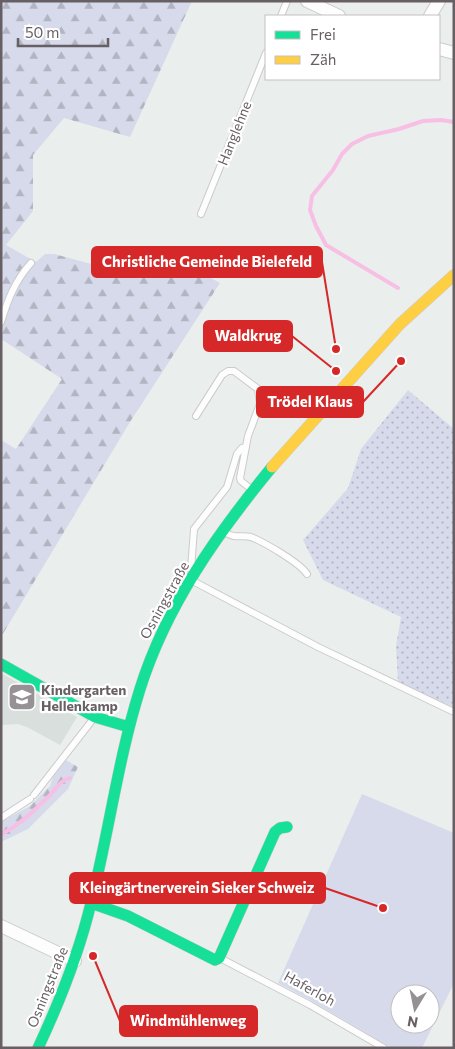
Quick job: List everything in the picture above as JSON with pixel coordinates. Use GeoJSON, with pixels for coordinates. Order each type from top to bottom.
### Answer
{"type":"FeatureCollection","features":[{"type":"Feature","properties":{"kind":"main road","name":"Osningstraße"},"geometry":{"type":"LineString","coordinates":[[38,1048],[75,962],[91,903],[129,726],[151,654],[163,626],[190,580],[223,531],[252,490],[281,455],[410,314],[454,275]]}},
{"type":"Feature","properties":{"kind":"main road"},"geometry":{"type":"LineString","coordinates":[[1,664],[95,717],[129,726]]}},
{"type":"Feature","properties":{"kind":"main road"},"geometry":{"type":"LineString","coordinates":[[219,958],[275,832],[280,828],[287,827]]}},
{"type":"Feature","properties":{"kind":"main road","name":"Haferloh"},"geometry":{"type":"LineString","coordinates":[[91,903],[128,916],[210,958],[215,960],[219,958]]}},
{"type":"Feature","properties":{"kind":"street"},"geometry":{"type":"LineString","coordinates":[[307,1],[337,15]]}},
{"type":"Feature","properties":{"kind":"street"},"geometry":{"type":"LineString","coordinates":[[431,15],[439,1]]}},
{"type":"Feature","properties":{"kind":"street"},"geometry":{"type":"LineString","coordinates":[[440,49],[454,53]]}},
{"type":"Feature","properties":{"kind":"street"},"geometry":{"type":"LineString","coordinates":[[1,926],[75,962]]}},
{"type":"Feature","properties":{"kind":"lane"},"geometry":{"type":"LineString","coordinates":[[281,15],[287,1]]}},
{"type":"Feature","properties":{"kind":"lane","name":"Hanglehne"},"geometry":{"type":"LineString","coordinates":[[201,214],[265,55]]}},
{"type":"Feature","properties":{"kind":"lane"},"geometry":{"type":"LineString","coordinates":[[1,322],[12,289],[20,275],[31,262]]}},
{"type":"Feature","properties":{"kind":"lane"},"geometry":{"type":"LineString","coordinates":[[196,416],[222,375],[228,371],[234,371],[258,389],[260,404],[246,446],[240,478],[241,482],[252,490]]}},
{"type":"Feature","properties":{"kind":"lane"},"geometry":{"type":"LineString","coordinates":[[246,446],[237,454],[227,487],[192,533],[190,580],[327,651],[454,712]]}},
{"type":"Feature","properties":{"kind":"lane"},"geometry":{"type":"LineString","coordinates":[[223,531],[234,537],[246,536],[256,540],[301,566],[307,574]]}},
{"type":"Feature","properties":{"kind":"lane"},"geometry":{"type":"LineString","coordinates":[[1,818],[32,797],[95,717]]}},
{"type":"Feature","properties":{"kind":"lane","name":"Haferloh"},"geometry":{"type":"LineString","coordinates":[[219,958],[302,1001],[384,1048]]}},
{"type":"Feature","properties":{"kind":"shaded area","name":"Kindergarten Hellenkamp"},"geometry":{"type":"Polygon","coordinates":[[[1,673],[77,717],[60,745],[18,724],[1,725],[1,673]]]}},
{"type":"Feature","properties":{"kind":"green space"},"geometry":{"type":"Polygon","coordinates":[[[1,1],[192,1],[130,137],[64,118],[33,155],[33,211],[6,245],[36,262],[45,254],[54,254],[129,274],[134,264],[163,274],[183,272],[209,277],[220,283],[130,422],[1,637],[1,440],[16,449],[62,379],[1,339],[1,1]]]}},
{"type":"Feature","properties":{"kind":"green space"},"geometry":{"type":"Polygon","coordinates":[[[408,390],[454,429],[454,707],[398,682],[396,646],[401,617],[323,580],[303,540],[348,488],[361,449],[408,390]]]}},
{"type":"Feature","properties":{"kind":"green space"},"geometry":{"type":"Polygon","coordinates":[[[66,760],[78,767],[68,789],[28,829],[1,842],[1,822],[30,806],[50,786],[53,777],[66,760]]]}},
{"type":"Feature","properties":{"kind":"green space"},"geometry":{"type":"Polygon","coordinates":[[[362,794],[454,833],[454,983],[440,1011],[440,984],[390,984],[390,1034],[429,1034],[422,1048],[392,1048],[278,983],[362,794]]]}},
{"type":"Feature","properties":{"kind":"waterway"},"geometry":{"type":"LineString","coordinates":[[398,288],[326,245],[310,210],[312,196],[333,170],[342,154],[352,144],[368,136],[423,121],[441,120],[454,122]]}},
{"type":"Feature","properties":{"kind":"waterway"},"geometry":{"type":"LineString","coordinates":[[1,834],[15,826],[61,783],[70,778]]}},
{"type":"Feature","properties":{"kind":"traffic: fast"},"geometry":{"type":"LineString","coordinates":[[38,1048],[54,1013],[81,940],[132,715],[151,658],[164,629],[195,572],[232,518],[272,467]]}},
{"type":"Feature","properties":{"kind":"traffic: fast"},"geometry":{"type":"LineString","coordinates":[[1,664],[95,717],[129,727]]}},
{"type":"Feature","properties":{"kind":"traffic: fast"},"geometry":{"type":"LineString","coordinates":[[91,903],[128,916],[215,960],[219,958],[275,832],[280,828],[287,827]]}},
{"type":"Feature","properties":{"kind":"traffic: slow"},"geometry":{"type":"LineString","coordinates":[[272,467],[400,324],[454,275]]}},
{"type":"Feature","properties":{"kind":"place","name":"Christliche Gemeinde Bielefeld"},"geometry":{"type":"Point","coordinates":[336,349]}},
{"type":"Feature","properties":{"kind":"place","name":"Trödel Klaus"},"geometry":{"type":"Point","coordinates":[401,361]}},
{"type":"Feature","properties":{"kind":"place","name":"Waldkrug"},"geometry":{"type":"Point","coordinates":[336,371]}},
{"type":"Feature","properties":{"kind":"place","name":"Kindergarten Hellenkamp"},"geometry":{"type":"Point","coordinates":[22,697]}},
{"type":"Feature","properties":{"kind":"place","name":"Kleingärtnerverein Sieker Schweiz"},"geometry":{"type":"Point","coordinates":[383,908]}},
{"type":"Feature","properties":{"kind":"place","name":"Windmühlenweg"},"geometry":{"type":"Point","coordinates":[93,956]}}]}
